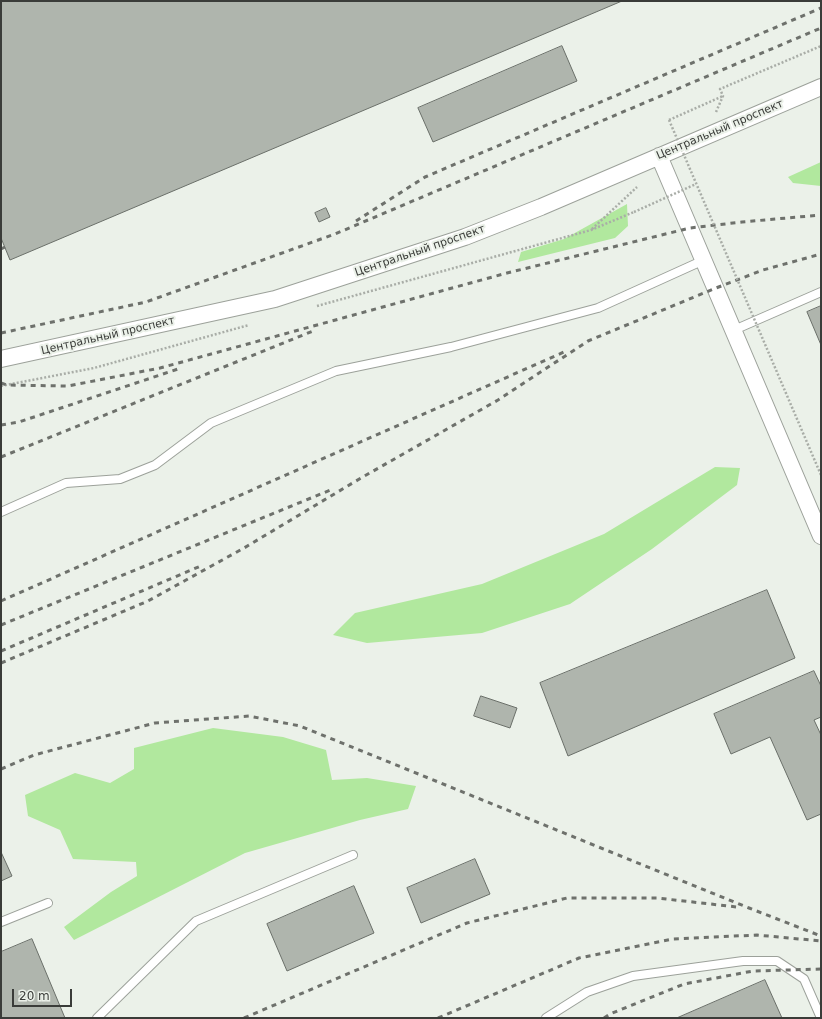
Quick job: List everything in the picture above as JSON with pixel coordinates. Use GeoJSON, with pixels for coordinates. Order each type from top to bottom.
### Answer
{"type":"FeatureCollection","features":[{"type":"Feature","properties":{"kind":"street","name":"Центральный проспект"},"geometry":{"type":"LineString","coordinates":[[1,359],[275,299],[465,237],[541,207],[662,163],[821,87]]}},
{"type":"Feature","properties":{"kind":"street"},"geometry":{"type":"LineString","coordinates":[[662,163],[821,536]]}},
{"type":"Feature","properties":{"kind":"lane"},"geometry":{"type":"LineString","coordinates":[[1,512],[66,483],[120,479],[155,465],[211,423],[336,371],[451,347],[598,308],[704,260]]}},
{"type":"Feature","properties":{"kind":"lane"},"geometry":{"type":"LineString","coordinates":[[734,330],[821,292]]}},
{"type":"Feature","properties":{"kind":"lane"},"geometry":{"type":"LineString","coordinates":[[97,1018],[196,921],[352,855]]}},
{"type":"Feature","properties":{"kind":"lane"},"geometry":{"type":"LineString","coordinates":[[1,922],[48,903]]}},
{"type":"Feature","properties":{"kind":"lane"},"geometry":{"type":"LineString","coordinates":[[546,1018],[587,992],[633,976],[743,961],[777,961],[804,979],[821,1018]]}},
{"type":"Feature","properties":{"kind":"path"},"geometry":{"type":"LineString","coordinates":[[821,46],[720,89],[723,96],[669,120],[821,475]]}},
{"type":"Feature","properties":{"kind":"path"},"geometry":{"type":"LineString","coordinates":[[662,163],[692,158]]}},
{"type":"Feature","properties":{"kind":"path"},"geometry":{"type":"LineString","coordinates":[[640,184],[591,230],[696,184]]}},
{"type":"Feature","properties":{"kind":"green space"},"geometry":{"type":"Polygon","coordinates":[[[821,162],[821,186],[793,183],[788,177],[821,162]]]}},
{"type":"Feature","properties":{"kind":"green space"},"geometry":{"type":"Polygon","coordinates":[[[627,204],[628,226],[615,238],[518,262],[521,252],[564,239],[627,204]]]}},
{"type":"Feature","properties":{"kind":"green space"},"geometry":{"type":"Polygon","coordinates":[[[715,467],[740,468],[737,485],[652,549],[570,604],[482,633],[367,643],[333,635],[355,613],[482,584],[604,534],[715,467]]]}},
{"type":"Feature","properties":{"kind":"green space"},"geometry":{"type":"Polygon","coordinates":[[[213,728],[283,737],[326,750],[332,780],[367,778],[416,786],[408,809],[360,820],[245,853],[74,940],[64,927],[111,892],[137,876],[136,862],[73,859],[60,830],[28,816],[25,795],[75,773],[110,783],[134,769],[134,748],[213,728]]]}},
{"type":"Feature","properties":{"kind":"building"},"geometry":{"type":"Polygon","coordinates":[[[1,1],[622,1],[10,260],[1,238],[1,1]]]}},
{"type":"Feature","properties":{"kind":"building"},"geometry":{"type":"Polygon","coordinates":[[[562,46],[577,81],[433,142],[418,108],[562,46]]]}},
{"type":"Feature","properties":{"kind":"building"},"geometry":{"type":"Polygon","coordinates":[[[326,208],[330,217],[319,222],[315,213],[326,208]]]}},
{"type":"Feature","properties":{"kind":"building"},"geometry":{"type":"Polygon","coordinates":[[[821,306],[821,345],[807,312],[821,306]]]}},
{"type":"Feature","properties":{"kind":"building"},"geometry":{"type":"Polygon","coordinates":[[[767,590],[795,658],[568,756],[540,683],[767,590]]]}},
{"type":"Feature","properties":{"kind":"building"},"geometry":{"type":"Polygon","coordinates":[[[814,671],[821,686],[821,717],[814,720],[821,735],[821,814],[807,820],[770,737],[731,754],[714,714],[814,671]]]}},
{"type":"Feature","properties":{"kind":"building"},"geometry":{"type":"Polygon","coordinates":[[[481,696],[517,708],[510,728],[474,716],[481,696]]]}},
{"type":"Feature","properties":{"kind":"building"},"geometry":{"type":"Polygon","coordinates":[[[1,852],[12,876],[1,881],[1,852]]]}},
{"type":"Feature","properties":{"kind":"building"},"geometry":{"type":"Polygon","coordinates":[[[475,859],[490,894],[421,923],[407,888],[475,859]]]}},
{"type":"Feature","properties":{"kind":"building"},"geometry":{"type":"Polygon","coordinates":[[[354,886],[374,933],[287,971],[267,924],[354,886]]]}},
{"type":"Feature","properties":{"kind":"building"},"geometry":{"type":"Polygon","coordinates":[[[32,939],[65,1018],[1,1018],[1,952],[32,939]]]}},
{"type":"Feature","properties":{"kind":"building"},"geometry":{"type":"Polygon","coordinates":[[[765,980],[782,1018],[677,1018],[765,980]]]}},
{"type":"Feature","properties":{"kind":"railway"},"geometry":{"type":"LineString","coordinates":[[356,221],[425,177],[821,8]]}},
{"type":"Feature","properties":{"kind":"railway"},"geometry":{"type":"LineString","coordinates":[[1,333],[146,302],[335,234],[821,28]]}},
{"type":"Feature","properties":{"kind":"railway"},"geometry":{"type":"LineString","coordinates":[[1,383],[7,385],[68,386],[160,368],[507,273],[690,228],[821,215]]}},
{"type":"Feature","properties":{"kind":"railway"},"geometry":{"type":"LineString","coordinates":[[1,249],[5,247]]}},
{"type":"Feature","properties":{"kind":"railway"},"geometry":{"type":"LineString","coordinates":[[1,663],[148,601],[244,548],[361,478],[498,400],[588,341],[763,270],[821,254]]}},
{"type":"Feature","properties":{"kind":"railway"},"geometry":{"type":"LineString","coordinates":[[1,457],[313,331]]}},
{"type":"Feature","properties":{"kind":"railway"},"geometry":{"type":"LineString","coordinates":[[1,601],[564,352]]}},
{"type":"Feature","properties":{"kind":"railway"},"geometry":{"type":"LineString","coordinates":[[1,425],[19,422],[178,369]]}},
{"type":"Feature","properties":{"kind":"railway"},"geometry":{"type":"LineString","coordinates":[[1,625],[333,489]]}},
{"type":"Feature","properties":{"kind":"railway"},"geometry":{"type":"LineString","coordinates":[[1,651],[203,565]]}},
{"type":"Feature","properties":{"kind":"railway"},"geometry":{"type":"LineString","coordinates":[[1,769],[34,755],[155,723],[249,716],[300,726],[821,936]]}},
{"type":"Feature","properties":{"kind":"railway"},"geometry":{"type":"LineString","coordinates":[[244,1018],[467,923],[567,898],[657,898],[737,907]]}},
{"type":"Feature","properties":{"kind":"railway"},"geometry":{"type":"LineString","coordinates":[[438,1018],[579,958],[673,939],[757,935],[821,941]]}},
{"type":"Feature","properties":{"kind":"railway"},"geometry":{"type":"LineString","coordinates":[[604,1018],[610,1014],[684,984],[753,971],[821,969]]}}]}
